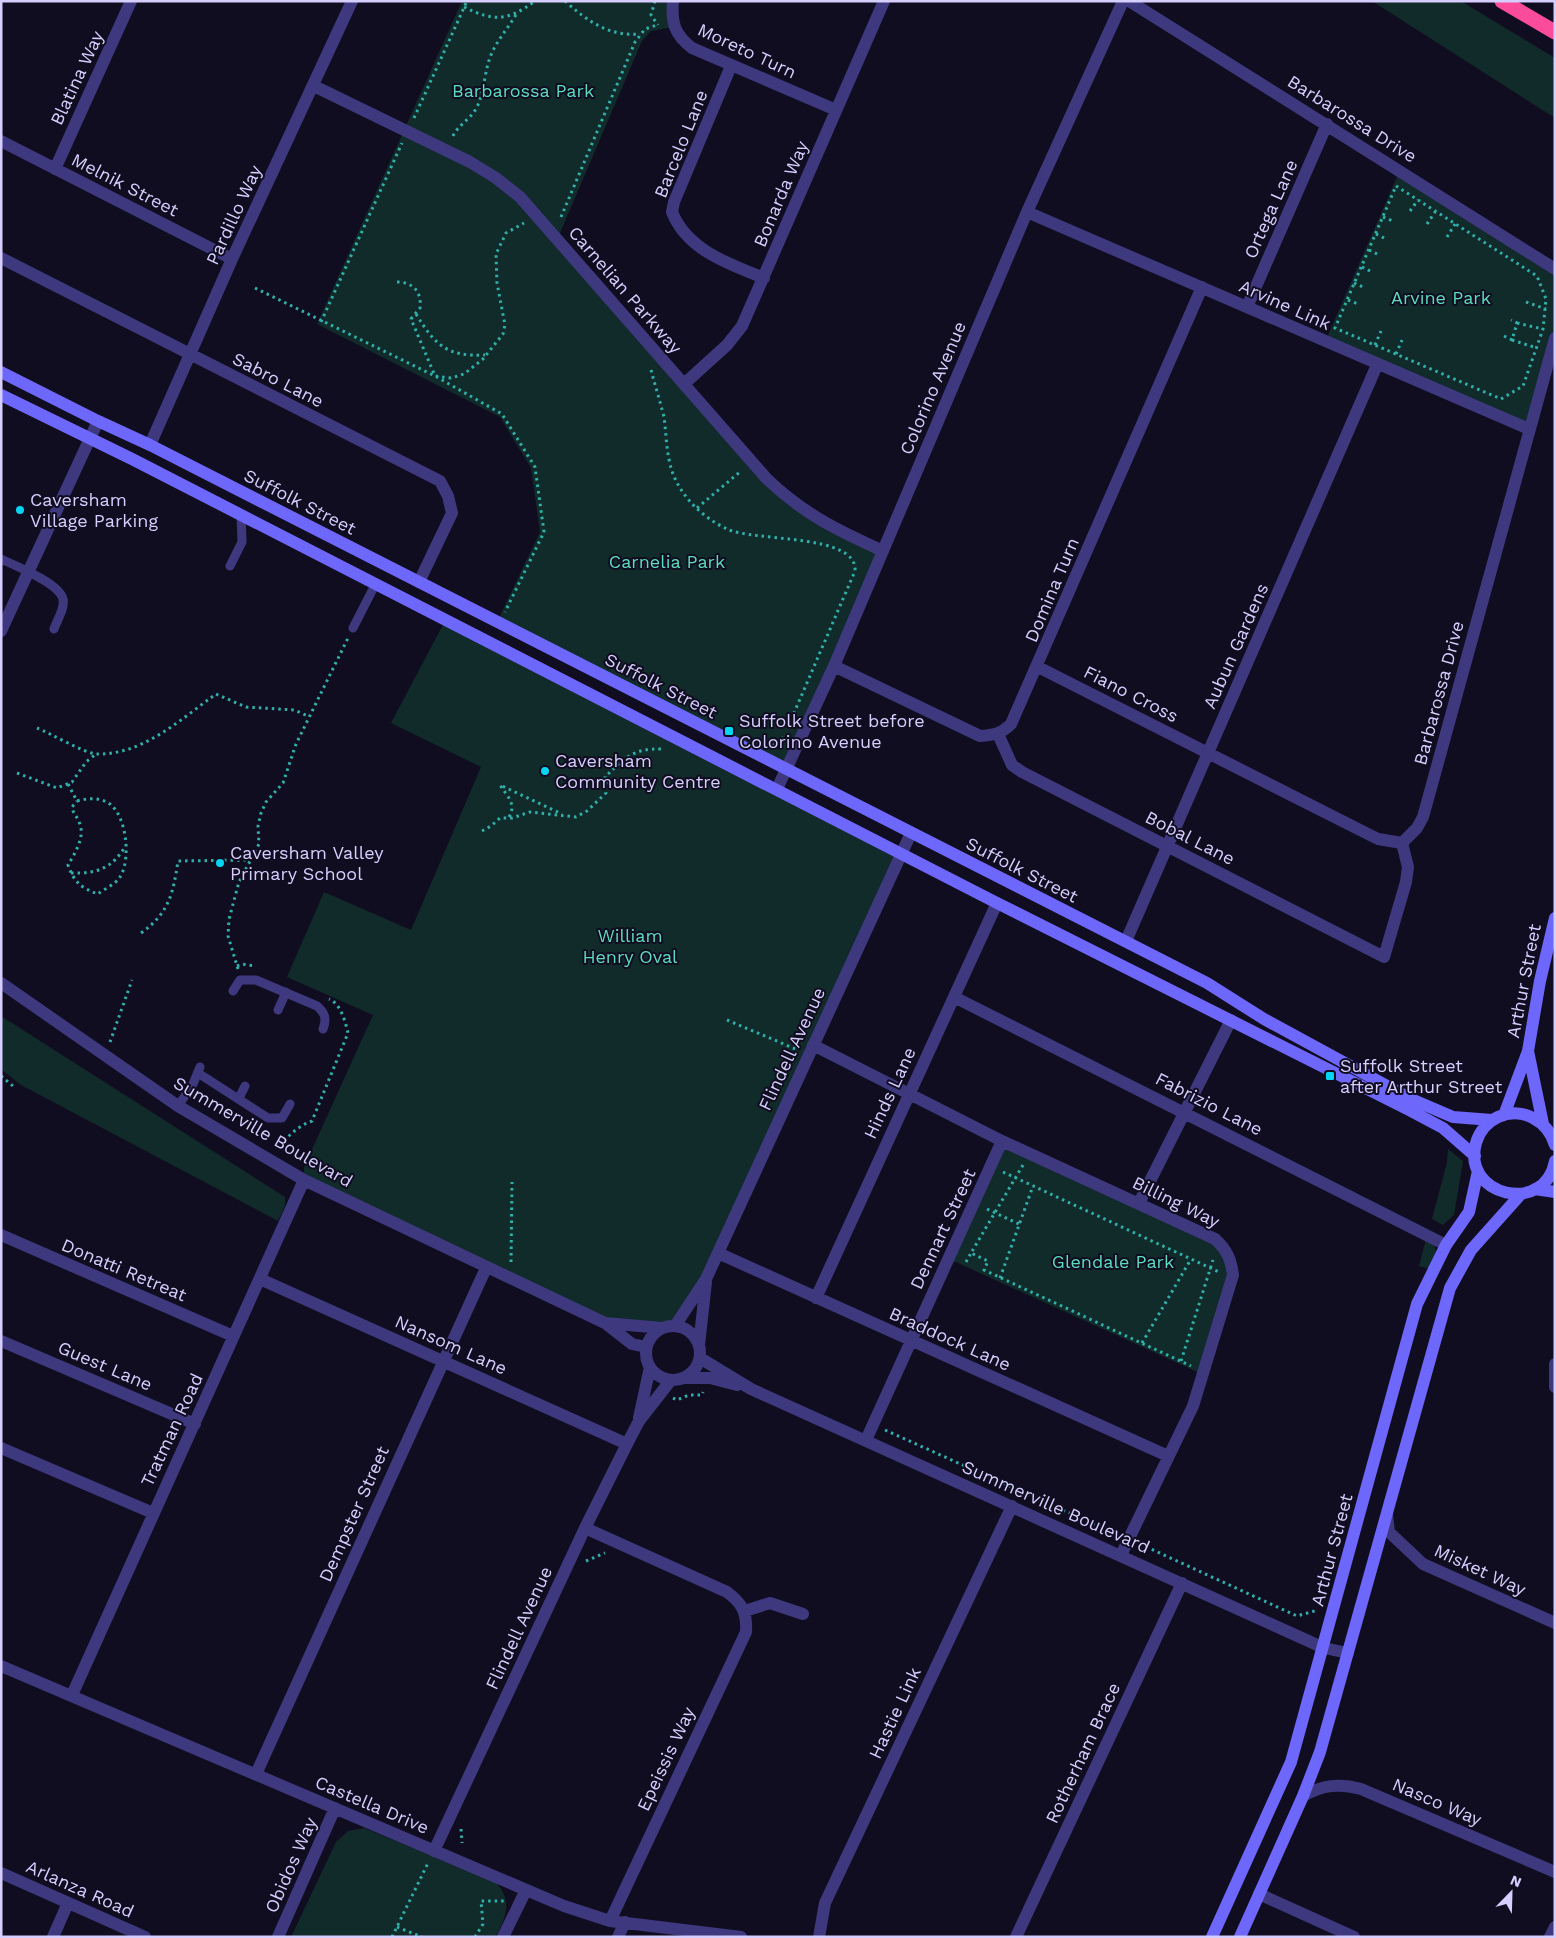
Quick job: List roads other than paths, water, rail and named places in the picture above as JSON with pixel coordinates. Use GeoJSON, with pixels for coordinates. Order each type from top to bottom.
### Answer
{"type":"FeatureCollection","features":[{"type":"Feature","properties":{"kind":"highway"},"geometry":{"type":"LineString","coordinates":[[1502,1],[1555,32]]}},
{"type":"Feature","properties":{"kind":"street","name":"Blatina Way"},"geometry":{"type":"LineString","coordinates":[[55,168],[132,1]]}},
{"type":"Feature","properties":{"kind":"street","name":"Pardillo Way"},"geometry":{"type":"LineString","coordinates":[[150,445],[191,356],[232,259],[352,1]]}},
{"type":"Feature","properties":{"kind":"street","name":"Moreto Turn"},"geometry":{"type":"LineString","coordinates":[[673,1],[673,27],[680,39],[692,48],[836,110]]}},
{"type":"Feature","properties":{"kind":"street","name":"Bonarda Way"},"geometry":{"type":"LineString","coordinates":[[684,384],[726,345],[742,326],[884,1]]}},
{"type":"Feature","properties":{"kind":"street","name":"Colorino Avenue"},"geometry":{"type":"LineString","coordinates":[[777,789],[834,666],[1027,212],[1123,1]]}},
{"type":"Feature","properties":{"kind":"street","name":"Barbarossa Drive"},"geometry":{"type":"LineString","coordinates":[[1129,1],[1555,269]]}},
{"type":"Feature","properties":{"kind":"street","name":"Barcelo Lane"},"geometry":{"type":"LineString","coordinates":[[731,66],[674,202],[672,212],[686,233],[712,256],[764,278]]}},
{"type":"Feature","properties":{"kind":"street","name":"Carnelian Parkway"},"geometry":{"type":"LineString","coordinates":[[314,86],[470,162],[496,178],[520,197],[767,479],[786,497],[826,525],[883,551]]}},
{"type":"Feature","properties":{"kind":"street","name":"Ortega Lane"},"geometry":{"type":"LineString","coordinates":[[1247,307],[1327,124]]}},
{"type":"Feature","properties":{"kind":"street","name":"Melnik Street"},"geometry":{"type":"LineString","coordinates":[[1,141],[232,259]]}},
{"type":"Feature","properties":{"kind":"street","name":"Arvine Link"},"geometry":{"type":"LineString","coordinates":[[1027,212],[1377,365],[1529,429]]}},
{"type":"Feature","properties":{"kind":"street","name":"Sabro Lane"},"geometry":{"type":"LineString","coordinates":[[1,258],[440,481],[448,496],[452,513],[419,582]]}},
{"type":"Feature","properties":{"kind":"street","name":"Domina Turn"},"geometry":{"type":"LineString","coordinates":[[998,734],[1011,724],[1038,666],[1202,287]]}},
{"type":"Feature","properties":{"kind":"street","name":"Barbarossa Drive"},"geometry":{"type":"LineString","coordinates":[[1402,843],[1417,828],[1424,817],[1555,338]]}},
{"type":"Feature","properties":{"kind":"street","name":"Aubun Gardens"},"geometry":{"type":"LineString","coordinates":[[1126,941],[1377,365]]}},
{"type":"Feature","properties":{"kind":"street","name":"Suffolk Street"},"geometry":{"type":"LineString","coordinates":[[1,372],[98,422],[150,445],[786,770],[1126,941],[1207,983],[1272,1024],[1411,1099],[1453,1117],[1492,1120]]}},
{"type":"Feature","properties":{"kind":"street"},"geometry":{"type":"LineString","coordinates":[[1,395],[376,583],[902,852],[997,903],[1443,1128],[1475,1156]]}},
{"type":"Feature","properties":{"kind":"street"},"geometry":{"type":"LineString","coordinates":[[1,631],[98,422]]}},
{"type":"Feature","properties":{"kind":"street"},"geometry":{"type":"LineString","coordinates":[[834,666],[959,728],[980,736],[998,734]]}},
{"type":"Feature","properties":{"kind":"street","name":"Fiano Cross"},"geometry":{"type":"LineString","coordinates":[[1038,666],[1208,753]]}},
{"type":"Feature","properties":{"kind":"street","name":"Bobal Lane"},"geometry":{"type":"LineString","coordinates":[[998,734],[1012,765],[1022,772],[1384,957],[1406,882],[1408,867],[1402,843]]}},
{"type":"Feature","properties":{"kind":"street"},"geometry":{"type":"LineString","coordinates":[[1208,753],[1372,836],[1393,843],[1402,843]]}},
{"type":"Feature","properties":{"kind":"street","name":"Flindell Avenue"},"geometry":{"type":"LineString","coordinates":[[669,1327],[706,1279],[911,833]]}},
{"type":"Feature","properties":{"kind":"street","name":"Hinds Lane"},"geometry":{"type":"LineString","coordinates":[[816,1298],[997,903]]}},
{"type":"Feature","properties":{"kind":"street","name":"Arthur Street"},"geometry":{"type":"LineString","coordinates":[[1504,1114],[1528,1051],[1540,981],[1555,918]]}},
{"type":"Feature","properties":{"kind":"street","name":"Summerville Boulevard"},"geometry":{"type":"LineString","coordinates":[[1,983],[178,1106],[304,1180],[605,1323],[632,1344],[646,1347]]}},
{"type":"Feature","properties":{"kind":"street","name":"Fabrizio Lane"},"geometry":{"type":"LineString","coordinates":[[954,997],[1184,1111],[1446,1245]]}},
{"type":"Feature","properties":{"kind":"street"},"geometry":{"type":"LineString","coordinates":[[1139,1203],[1231,1020]]}},
{"type":"Feature","properties":{"kind":"street","name":"Billing Way"},"geometry":{"type":"LineString","coordinates":[[813,1046],[1002,1141],[1139,1203],[1215,1240],[1225,1249],[1232,1261],[1233,1276],[1205,1372],[1193,1406],[1121,1555]]}},
{"type":"Feature","properties":{"kind":"street","name":"Arthur Street"},"geometry":{"type":"LineString","coordinates":[[1528,1051],[1543,1124],[1555,1145]]}},
{"type":"Feature","properties":{"kind":"street"},"geometry":{"type":"LineString","coordinates":[[1543,1124],[1525,1114],[1504,1114],[1492,1120],[1480,1132],[1475,1156],[1478,1171],[1496,1189],[1504,1193],[1521,1194],[1535,1189],[1550,1176],[1555,1161]]}},
{"type":"Feature","properties":{"kind":"street","name":"Dennart Street"},"geometry":{"type":"LineString","coordinates":[[866,1440],[1002,1141]]}},
{"type":"Feature","properties":{"kind":"street","name":"Arthur Street"},"geometry":{"type":"LineString","coordinates":[[1212,1937],[1291,1762],[1324,1648],[1417,1304],[1446,1245],[1469,1212],[1478,1171]]}},
{"type":"Feature","properties":{"kind":"street","name":"Tratman Road"},"geometry":{"type":"LineString","coordinates":[[72,1695],[304,1180]]}},
{"type":"Feature","properties":{"kind":"street"},"geometry":{"type":"LineString","coordinates":[[1535,1189],[1555,1192]]}},
{"type":"Feature","properties":{"kind":"street"},"geometry":{"type":"LineString","coordinates":[[1240,1937],[1303,1796],[1320,1752],[1450,1288],[1471,1250],[1521,1194]]}},
{"type":"Feature","properties":{"kind":"street","name":"Donatti Retreat"},"geometry":{"type":"LineString","coordinates":[[1,1235],[233,1336]]}},
{"type":"Feature","properties":{"kind":"street","name":"Braddock Lane"},"geometry":{"type":"LineString","coordinates":[[718,1253],[1168,1456]]}},
{"type":"Feature","properties":{"kind":"street","name":"Dempster Street"},"geometry":{"type":"LineString","coordinates":[[256,1774],[486,1268]]}},
{"type":"Feature","properties":{"kind":"street","name":"Nansom Lane"},"geometry":{"type":"LineString","coordinates":[[260,1279],[627,1444]]}},
{"type":"Feature","properties":{"kind":"street","name":"Flindell Avenue"},"geometry":{"type":"LineString","coordinates":[[699,1345],[706,1279]]}},
{"type":"Feature","properties":{"kind":"street","name":"Summerville Boulevard"},"geometry":{"type":"LineString","coordinates":[[605,1323],[669,1327]]}},
{"type":"Feature","properties":{"kind":"street"},"geometry":{"type":"LineString","coordinates":[[669,1327],[687,1330],[699,1345],[700,1358],[694,1370],[684,1378],[671,1380],[659,1376],[650,1366],[646,1347],[652,1336],[669,1327]]}},
{"type":"Feature","properties":{"kind":"street","name":"Guest Lane"},"geometry":{"type":"LineString","coordinates":[[1,1340],[195,1424]]}},
{"type":"Feature","properties":{"kind":"street","name":"Summerville Boulevard"},"geometry":{"type":"LineString","coordinates":[[700,1358],[752,1389],[1324,1648],[1348,1653]]}},
{"type":"Feature","properties":{"kind":"street"},"geometry":{"type":"LineString","coordinates":[[1555,1364],[1555,1387]]}},
{"type":"Feature","properties":{"kind":"street","name":"Flindell Avenue"},"geometry":{"type":"LineString","coordinates":[[639,1421],[650,1366]]}},
{"type":"Feature","properties":{"kind":"street","name":"Summerville Boulevard"},"geometry":{"type":"LineString","coordinates":[[684,1378],[710,1378],[752,1389]]}},
{"type":"Feature","properties":{"kind":"street","name":"Flindell Avenue"},"geometry":{"type":"LineString","coordinates":[[434,1851],[585,1528],[627,1444],[639,1421],[671,1380]]}},
{"type":"Feature","properties":{"kind":"street"},"geometry":{"type":"LineString","coordinates":[[1,1448],[153,1513]]}},
{"type":"Feature","properties":{"kind":"street","name":"Hastie Link"},"geometry":{"type":"LineString","coordinates":[[819,1937],[825,1903],[1012,1506]]}},
{"type":"Feature","properties":{"kind":"street","name":"Misket Way"},"geometry":{"type":"LineString","coordinates":[[1387,1512],[1386,1524],[1389,1532],[1423,1564],[1555,1623]]}},
{"type":"Feature","properties":{"kind":"street"},"geometry":{"type":"LineString","coordinates":[[585,1528],[726,1592],[738,1600],[745,1611],[770,1603],[803,1614]]}},
{"type":"Feature","properties":{"kind":"street","name":"Rotherham Brace"},"geometry":{"type":"LineString","coordinates":[[1016,1937],[1182,1583]]}},
{"type":"Feature","properties":{"kind":"street","name":"Epeissis Way"},"geometry":{"type":"LineString","coordinates":[[610,1921],[746,1632],[745,1611]]}},
{"type":"Feature","properties":{"kind":"street","name":"Castella Drive"},"geometry":{"type":"LineString","coordinates":[[1,1666],[564,1906],[610,1921],[741,1937]]}},
{"type":"Feature","properties":{"kind":"street","name":"Nasco Way"},"geometry":{"type":"LineString","coordinates":[[1303,1796],[1322,1786],[1334,1784],[1361,1789],[1555,1872]]}},
{"type":"Feature","properties":{"kind":"street","name":"Obidos Way"},"geometry":{"type":"LineString","coordinates":[[278,1937],[335,1808]]}},
{"type":"Feature","properties":{"kind":"street","name":"Arlanza Road"},"geometry":{"type":"LineString","coordinates":[[1,1873],[145,1937]]}},
{"type":"Feature","properties":{"kind":"street"},"geometry":{"type":"LineString","coordinates":[[503,1937],[526,1890]]}},
{"type":"Feature","properties":{"kind":"street"},"geometry":{"type":"LineString","coordinates":[[1260,1894],[1354,1937]]}},
{"type":"Feature","properties":{"kind":"street"},"geometry":{"type":"LineString","coordinates":[[53,1937],[68,1903]]}},
{"type":"Feature","properties":{"kind":"street"},"geometry":{"type":"LineString","coordinates":[[618,1937],[625,1922]]}},
{"type":"Feature","properties":{"kind":"street"},"geometry":{"type":"LineString","coordinates":[[1550,1937],[1555,1927]]}},
{"type":"Feature","properties":{"kind":"lane"},"geometry":{"type":"LineString","coordinates":[[230,566],[242,542],[241,515]]}},
{"type":"Feature","properties":{"kind":"lane"},"geometry":{"type":"LineString","coordinates":[[1,559],[53,586],[63,600],[54,629]]}},
{"type":"Feature","properties":{"kind":"lane"},"geometry":{"type":"LineString","coordinates":[[353,628],[376,583]]}},
{"type":"Feature","properties":{"kind":"lane"},"geometry":{"type":"LineString","coordinates":[[233,991],[240,980],[256,980],[286,992],[323,1011],[326,1017],[323,1029]]}},
{"type":"Feature","properties":{"kind":"lane"},"geometry":{"type":"LineString","coordinates":[[278,1010],[286,992]]}},
{"type":"Feature","properties":{"kind":"lane"},"geometry":{"type":"LineString","coordinates":[[178,1106],[199,1070],[268,1118],[276,1120],[282,1118],[290,1104]]}},
{"type":"Feature","properties":{"kind":"lane"},"geometry":{"type":"LineString","coordinates":[[239,1098],[245,1086]]}},
{"type":"Feature","properties":{"kind":"place","name":"Caversham Village Parking"},"geometry":{"type":"Point","coordinates":[20,510]}},
{"type":"Feature","properties":{"kind":"place","name":"Suffolk Street before Colorino Avenue"},"geometry":{"type":"Point","coordinates":[729,731]}},
{"type":"Feature","properties":{"kind":"place","name":"Caversham Community Centre"},"geometry":{"type":"Point","coordinates":[545,771]}},
{"type":"Feature","properties":{"kind":"place","name":"Caversham Valley Primary School"},"geometry":{"type":"Point","coordinates":[220,863]}},
{"type":"Feature","properties":{"kind":"place","name":"Suffolk Street after Arthur Street"},"geometry":{"type":"Point","coordinates":[1330,1076]}},
{"type":"Feature","properties":{"kind":"park label","name":"Barbarossa Park"},"geometry":{"type":"Point","coordinates":[523,91]}},
{"type":"Feature","properties":{"kind":"park label","name":"Arvine Park"},"geometry":{"type":"Point","coordinates":[1441,298]}},
{"type":"Feature","properties":{"kind":"park label","name":"Carnelia Park"},"geometry":{"type":"Point","coordinates":[667,562]}},
{"type":"Feature","properties":{"kind":"park label","name":"William Henry Oval"},"geometry":{"type":"Point","coordinates":[630,946]}},
{"type":"Feature","properties":{"kind":"park label","name":"Glendale Park"},"geometry":{"type":"Point","coordinates":[1113,1262]}}]}
